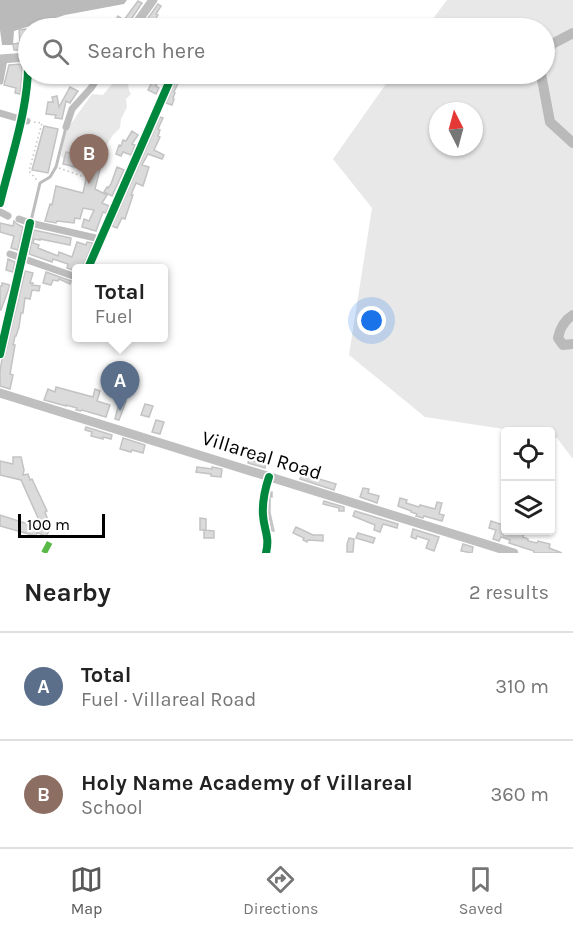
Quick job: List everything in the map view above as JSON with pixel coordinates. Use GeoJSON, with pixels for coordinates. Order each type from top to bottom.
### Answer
{"type":"FeatureCollection","features":[{"type":"Feature","properties":{"kind":"main road"},"geometry":{"type":"LineString","coordinates":[[140,18],[153,0]]}},
{"type":"Feature","properties":{"kind":"main road"},"geometry":{"type":"LineString","coordinates":[[2,59],[18,58]]}},
{"type":"Feature","properties":{"kind":"main road","name":"Villareal Road"},"geometry":{"type":"LineString","coordinates":[[0,393],[514,553]]}},
{"type":"Feature","properties":{"kind":"street"},"geometry":{"type":"LineString","coordinates":[[0,81],[2,59]]}},
{"type":"Feature","properties":{"kind":"street"},"geometry":{"type":"LineString","coordinates":[[0,203],[24,120],[27,84]]}},
{"type":"Feature","properties":{"kind":"street"},"geometry":{"type":"LineString","coordinates":[[66,127],[72,109],[94,84]]}},
{"type":"Feature","properties":{"kind":"street"},"geometry":{"type":"LineString","coordinates":[[90,264],[168,84]]}},
{"type":"Feature","properties":{"kind":"street"},"geometry":{"type":"LineString","coordinates":[[0,112],[24,120]]}},
{"type":"Feature","properties":{"kind":"street"},"geometry":{"type":"LineString","coordinates":[[0,212],[8,216]]}},
{"type":"Feature","properties":{"kind":"street"},"geometry":{"type":"LineString","coordinates":[[19,219],[100,240]]}},
{"type":"Feature","properties":{"kind":"street"},"geometry":{"type":"LineString","coordinates":[[0,354],[30,223]]}},
{"type":"Feature","properties":{"kind":"street"},"geometry":{"type":"LineString","coordinates":[[10,254],[72,276]]}},
{"type":"Feature","properties":{"kind":"street"},"geometry":{"type":"LineString","coordinates":[[0,312],[8,315]]}},
{"type":"Feature","properties":{"kind":"street"},"geometry":{"type":"LineString","coordinates":[[266,553],[268,541],[263,516],[263,497],[269,477]]}},
{"type":"Feature","properties":{"kind":"lane"},"geometry":{"type":"LineString","coordinates":[[30,223],[40,183],[50,177],[56,167],[66,127]]}},
{"type":"Feature","properties":{"kind":"path"},"geometry":{"type":"LineString","coordinates":[[24,120],[42,123],[29,171],[40,183]]}},
{"type":"Feature","properties":{"kind":"path"},"geometry":{"type":"LineString","coordinates":[[56,167],[84,177]]}},
{"type":"Feature","properties":{"kind":"shaded area"},"geometry":{"type":"Polygon","coordinates":[[[0,0],[127,0],[124,4],[55,18],[18,18],[18,30],[14,31],[13,45],[2,45],[0,0]]]}},
{"type":"Feature","properties":{"kind":"shaded area"},"geometry":{"type":"Polygon","coordinates":[[[447,0],[573,0],[573,459],[555,438],[555,427],[501,429],[425,417],[349,355],[372,208],[333,159],[386,84],[555,84],[555,18],[434,18],[447,0]]]}},
{"type":"Feature","properties":{"kind":"shaded area"},"geometry":{"type":"Polygon","coordinates":[[[112,84],[128,84],[131,94],[126,99],[127,107],[121,119],[120,128],[105,147],[91,154],[74,169],[61,156],[65,132],[92,94],[103,95],[112,84]]]}},
{"type":"Feature","properties":{"kind":"building"},"geometry":{"type":"Polygon","coordinates":[[[138,1],[142,3],[132,18],[125,18],[138,1]]]}},
{"type":"Feature","properties":{"kind":"building"},"geometry":{"type":"Polygon","coordinates":[[[158,4],[161,6],[156,18],[148,18],[158,4]]]}},
{"type":"Feature","properties":{"kind":"building"},"geometry":{"type":"Polygon","coordinates":[[[18,43],[18,50],[14,50],[13,44],[18,43]]]}},
{"type":"Feature","properties":{"kind":"building"},"geometry":{"type":"Polygon","coordinates":[[[18,64],[20,94],[15,93],[16,88],[4,85],[9,65],[18,64]]]}},
{"type":"Feature","properties":{"kind":"building"},"geometry":{"type":"Polygon","coordinates":[[[151,84],[157,84],[159,88],[156,94],[148,90],[151,84]]]}},
{"type":"Feature","properties":{"kind":"building"},"geometry":{"type":"Polygon","coordinates":[[[174,84],[178,84],[172,105],[166,103],[174,84]]]}},
{"type":"Feature","properties":{"kind":"building"},"geometry":{"type":"Polygon","coordinates":[[[70,87],[78,91],[70,103],[66,101],[62,119],[55,118],[56,115],[46,114],[48,102],[53,102],[52,97],[57,96],[59,107],[70,87]]]}},
{"type":"Feature","properties":{"kind":"building"},"geometry":{"type":"Polygon","coordinates":[[[160,117],[163,118],[158,129],[160,137],[154,150],[164,155],[162,159],[148,154],[142,165],[149,167],[143,186],[136,183],[125,219],[122,218],[117,228],[112,226],[160,117]]]}},
{"type":"Feature","properties":{"kind":"building"},"geometry":{"type":"Polygon","coordinates":[[[44,126],[58,129],[48,173],[32,170],[44,126]]]}},
{"type":"Feature","properties":{"kind":"building"},"geometry":{"type":"Polygon","coordinates":[[[132,131],[138,135],[132,144],[135,145],[131,155],[123,152],[121,156],[116,154],[119,145],[121,146],[123,140],[126,141],[132,131]]]}},
{"type":"Feature","properties":{"kind":"building"},"geometry":{"type":"Polygon","coordinates":[[[66,152],[102,161],[95,189],[107,195],[102,203],[109,206],[106,213],[103,212],[96,231],[82,227],[84,219],[89,221],[94,210],[83,208],[80,219],[75,218],[74,223],[45,221],[50,204],[52,205],[56,186],[83,193],[88,170],[63,164],[66,152]]]}},
{"type":"Feature","properties":{"kind":"building"},"geometry":{"type":"Polygon","coordinates":[[[117,167],[124,170],[112,196],[104,192],[111,184],[117,167]]]}},
{"type":"Feature","properties":{"kind":"building"},"geometry":{"type":"Polygon","coordinates":[[[14,221],[23,227],[18,250],[11,248],[14,236],[0,232],[0,223],[13,226],[14,221]]]}},
{"type":"Feature","properties":{"kind":"building"},"geometry":{"type":"Polygon","coordinates":[[[34,230],[71,238],[70,245],[34,239],[33,243],[39,245],[38,248],[58,256],[59,252],[72,257],[77,242],[86,245],[87,242],[93,243],[84,264],[72,264],[72,270],[67,268],[68,264],[53,259],[52,262],[29,254],[34,230]]]}},
{"type":"Feature","properties":{"kind":"building"},"geometry":{"type":"Polygon","coordinates":[[[8,259],[15,262],[13,272],[6,270],[8,259]]]}},
{"type":"Feature","properties":{"kind":"building"},"geometry":{"type":"Polygon","coordinates":[[[25,271],[33,273],[30,283],[33,283],[32,285],[40,286],[39,291],[32,290],[30,299],[25,298],[13,345],[15,345],[10,374],[13,375],[10,389],[0,386],[0,371],[25,271]]]}},
{"type":"Feature","properties":{"kind":"building"},"geometry":{"type":"Polygon","coordinates":[[[46,272],[71,281],[70,284],[59,279],[58,281],[53,280],[51,285],[43,283],[46,272]]]}},
{"type":"Feature","properties":{"kind":"building"},"geometry":{"type":"Polygon","coordinates":[[[2,283],[10,285],[0,310],[0,286],[2,283]]]}},
{"type":"Feature","properties":{"kind":"building"},"geometry":{"type":"Polygon","coordinates":[[[56,387],[93,397],[95,389],[100,391],[97,401],[110,405],[106,417],[44,400],[48,389],[55,392],[56,387]]]}},
{"type":"Feature","properties":{"kind":"building"},"geometry":{"type":"Polygon","coordinates":[[[120,399],[126,401],[119,420],[115,419],[120,399]]]}},
{"type":"Feature","properties":{"kind":"building"},"geometry":{"type":"Polygon","coordinates":[[[145,404],[153,406],[149,417],[141,415],[145,404]]]}},
{"type":"Feature","properties":{"kind":"building"},"geometry":{"type":"Polygon","coordinates":[[[156,420],[164,422],[160,434],[152,432],[156,420]]]}},
{"type":"Feature","properties":{"kind":"building"},"geometry":{"type":"Polygon","coordinates":[[[86,427],[112,435],[111,439],[91,436],[92,432],[85,430],[86,427]]]}},
{"type":"Feature","properties":{"kind":"building"},"geometry":{"type":"Polygon","coordinates":[[[123,438],[145,445],[143,453],[120,449],[123,438]]]}},
{"type":"Feature","properties":{"kind":"building"},"geometry":{"type":"Polygon","coordinates":[[[13,457],[21,457],[23,475],[28,474],[30,480],[32,479],[47,511],[45,512],[49,523],[43,525],[50,529],[46,537],[37,532],[36,536],[0,526],[0,515],[43,529],[21,480],[0,475],[0,461],[13,464],[13,457]]]}},
{"type":"Feature","properties":{"kind":"building"},"geometry":{"type":"Polygon","coordinates":[[[249,458],[266,462],[265,468],[248,463],[249,458]]]}},
{"type":"Feature","properties":{"kind":"building"},"geometry":{"type":"Polygon","coordinates":[[[197,467],[222,469],[221,477],[196,472],[197,467]]]}},
{"type":"Feature","properties":{"kind":"building"},"geometry":{"type":"Polygon","coordinates":[[[302,474],[336,484],[334,490],[300,479],[302,474]]]}},
{"type":"Feature","properties":{"kind":"building"},"geometry":{"type":"Polygon","coordinates":[[[363,488],[369,489],[368,493],[379,496],[377,503],[360,497],[363,488]]]}},
{"type":"Feature","properties":{"kind":"building"},"geometry":{"type":"Polygon","coordinates":[[[270,498],[270,513],[274,531],[272,531],[268,510],[270,498]]]}},
{"type":"Feature","properties":{"kind":"building"},"geometry":{"type":"Polygon","coordinates":[[[400,498],[407,500],[406,503],[435,509],[437,502],[442,503],[439,514],[444,515],[442,521],[416,516],[417,514],[398,506],[400,498]]]}},
{"type":"Feature","properties":{"kind":"building"},"geometry":{"type":"Polygon","coordinates":[[[324,501],[344,507],[344,511],[323,504],[324,501]]]}},
{"type":"Feature","properties":{"kind":"building"},"geometry":{"type":"Polygon","coordinates":[[[355,511],[398,524],[397,528],[383,524],[380,532],[374,530],[375,525],[353,516],[355,511]]]}},
{"type":"Feature","properties":{"kind":"building"},"geometry":{"type":"Polygon","coordinates":[[[200,518],[206,519],[206,530],[200,530],[200,518]]]}},
{"type":"Feature","properties":{"kind":"building"},"geometry":{"type":"Polygon","coordinates":[[[491,521],[501,524],[501,535],[524,535],[528,541],[550,544],[549,548],[562,553],[534,553],[534,551],[509,543],[510,540],[501,537],[499,541],[493,539],[496,530],[489,528],[491,521]]]}},
{"type":"Feature","properties":{"kind":"building"},"geometry":{"type":"Polygon","coordinates":[[[296,527],[313,535],[323,535],[323,541],[303,540],[304,538],[293,533],[296,527]]]}},
{"type":"Feature","properties":{"kind":"building"},"geometry":{"type":"Polygon","coordinates":[[[413,529],[439,537],[434,551],[426,548],[429,540],[417,536],[416,539],[411,537],[413,529]]]}},
{"type":"Feature","properties":{"kind":"building"},"geometry":{"type":"Polygon","coordinates":[[[204,530],[214,531],[214,538],[204,538],[204,530]]]}},
{"type":"Feature","properties":{"kind":"building"},"geometry":{"type":"Polygon","coordinates":[[[358,533],[375,538],[373,543],[356,538],[358,533]]]}},
{"type":"Feature","properties":{"kind":"building"},"geometry":{"type":"Polygon","coordinates":[[[349,538],[354,539],[353,552],[347,552],[349,538]]]}},
{"type":"Feature","properties":{"kind":"building"},"geometry":{"type":"Polygon","coordinates":[[[463,544],[473,547],[472,553],[461,551],[463,544]]]}},
{"type":"Feature","properties":{"kind":"waterway"},"geometry":{"type":"LineString","coordinates":[[555,42],[573,33]]}},
{"type":"Feature","properties":{"kind":"waterway"},"geometry":{"type":"LineString","coordinates":[[543,84],[550,122],[573,143]]}},
{"type":"Feature","properties":{"kind":"waterway"},"geometry":{"type":"LineString","coordinates":[[573,315],[563,325],[558,338],[563,345],[573,344]]}},
{"type":"Feature","properties":{"kind":"marked path"},"geometry":{"type":"LineString","coordinates":[[44,553],[52,538]]}},
{"type":"Feature","properties":{"kind":"cycle path"},"geometry":{"type":"LineString","coordinates":[[0,203],[23,112],[27,84]]}},
{"type":"Feature","properties":{"kind":"cycle path"},"geometry":{"type":"LineString","coordinates":[[90,264],[168,84]]}},
{"type":"Feature","properties":{"kind":"cycle path"},"geometry":{"type":"LineString","coordinates":[[0,354],[30,223]]}},
{"type":"Feature","properties":{"kind":"cycle path"},"geometry":{"type":"LineString","coordinates":[[266,553],[263,505],[269,477]]}},
{"type":"Feature","properties":{"kind":"place","name":"Holy Name Academy of Villareal"},"geometry":{"type":"Point","coordinates":[89,184]}},
{"type":"Feature","properties":{"kind":"place","name":"Total"},"geometry":{"type":"Point","coordinates":[120,411]}}]}
